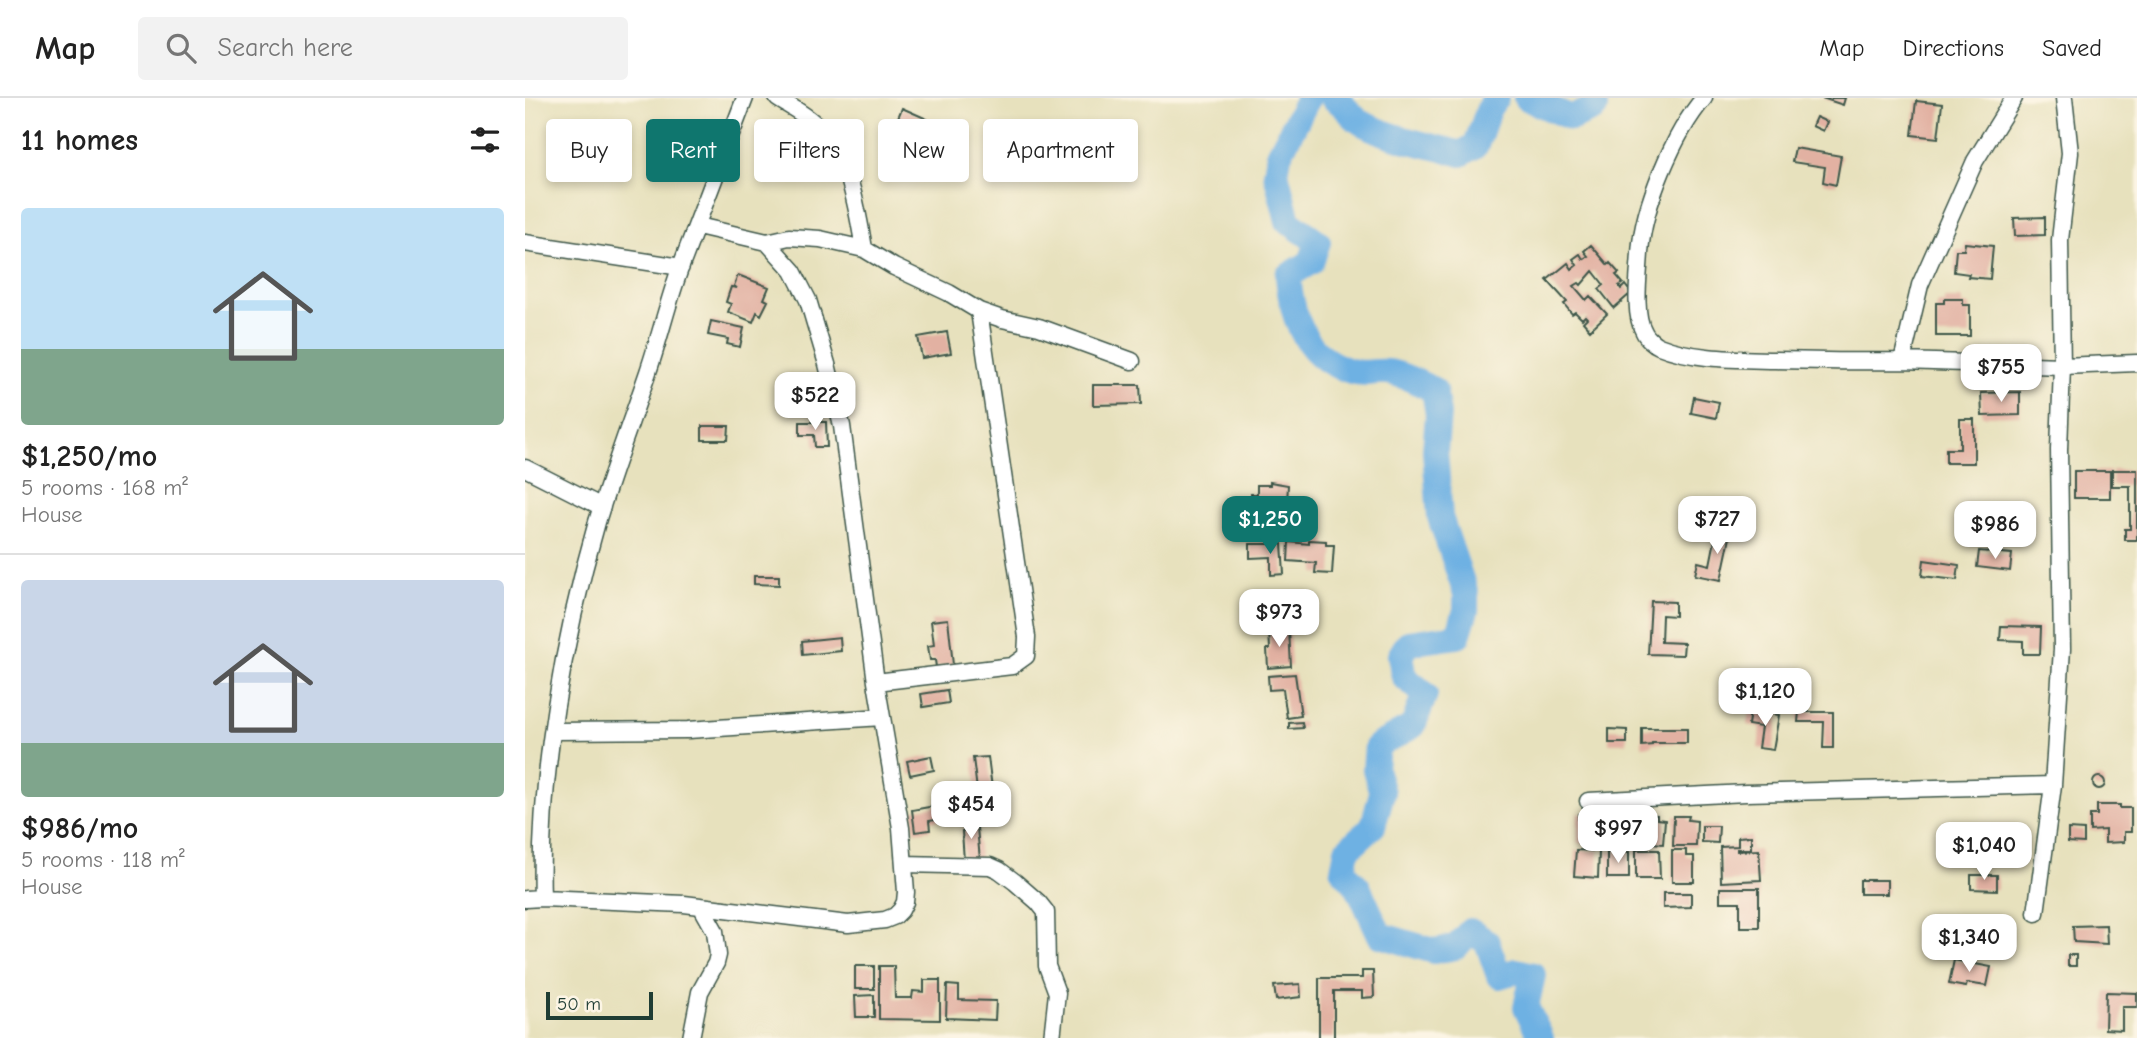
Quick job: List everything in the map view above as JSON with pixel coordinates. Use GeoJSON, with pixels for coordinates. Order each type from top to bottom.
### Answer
{"type":"FeatureCollection","features":[{"type":"Feature","properties":{"kind":"street"},"geometry":{"type":"LineString","coordinates":[[745,98],[681,267],[602,507],[580,584],[554,731],[541,871],[533,899],[701,906],[819,922],[874,922],[895,916],[905,902],[901,828],[881,717],[844,438],[827,364],[808,300],[793,271],[767,242]]}},
{"type":"Feature","properties":{"kind":"street"},"geometry":{"type":"LineString","coordinates":[[777,98],[815,123],[831,142],[850,186],[858,212],[864,249]]}},
{"type":"Feature","properties":{"kind":"street"},"geometry":{"type":"LineString","coordinates":[[1704,98],[1688,116],[1663,167],[1641,243],[1639,313],[1644,334],[1657,345],[1688,353],[1736,359],[2062,366],[2137,363]]}},
{"type":"Feature","properties":{"kind":"street"},"geometry":{"type":"LineString","coordinates":[[1902,361],[1920,285],[1975,161],[2014,98]]}},
{"type":"Feature","properties":{"kind":"street"},"geometry":{"type":"LineString","coordinates":[[2036,913],[2053,785],[2062,649],[2060,240],[2070,153],[2064,98]]}},
{"type":"Feature","properties":{"kind":"street"},"geometry":{"type":"LineString","coordinates":[[698,226],[767,242],[789,237],[820,239],[864,249],[979,311],[1039,327],[1132,361]]}},
{"type":"Feature","properties":{"kind":"street"},"geometry":{"type":"LineString","coordinates":[[525,243],[681,267]]}},
{"type":"Feature","properties":{"kind":"street"},"geometry":{"type":"LineString","coordinates":[[876,682],[1012,666],[1026,656],[1027,637],[979,311]]}},
{"type":"Feature","properties":{"kind":"street"},"geometry":{"type":"LineString","coordinates":[[525,468],[602,507]]}},
{"type":"Feature","properties":{"kind":"street"},"geometry":{"type":"LineString","coordinates":[[554,731],[688,730],[881,717]]}},
{"type":"Feature","properties":{"kind":"street"},"geometry":{"type":"LineString","coordinates":[[1588,801],[1746,793],[2053,785]]}},
{"type":"Feature","properties":{"kind":"street"},"geometry":{"type":"LineString","coordinates":[[904,864],[990,866],[999,870],[1043,907],[1047,919],[1047,966],[1057,993],[1052,1038]]}},
{"type":"Feature","properties":{"kind":"street"},"geometry":{"type":"LineString","coordinates":[[691,1038],[700,992],[716,963],[717,955],[715,931],[701,906]]}},
{"type":"Feature","properties":{"kind":"building"},"geometry":{"type":"Polygon","coordinates":[[[1822,98],[1845,98],[1843,105],[1822,98]]]}},
{"type":"Feature","properties":{"kind":"building"},"geometry":{"type":"Polygon","coordinates":[[[1916,101],[1942,104],[1938,138],[1912,135],[1916,101]]]}},
{"type":"Feature","properties":{"kind":"building"},"geometry":{"type":"Polygon","coordinates":[[[902,108],[927,119],[897,119],[902,108]]]}},
{"type":"Feature","properties":{"kind":"building"},"geometry":{"type":"Polygon","coordinates":[[[1816,117],[1827,122],[1823,131],[1812,126],[1816,117]]]}},
{"type":"Feature","properties":{"kind":"building"},"geometry":{"type":"Polygon","coordinates":[[[1795,148],[1841,156],[1836,185],[1823,182],[1825,167],[1792,162],[1795,148]]]}},
{"type":"Feature","properties":{"kind":"building"},"geometry":{"type":"Polygon","coordinates":[[[2045,217],[2045,235],[2015,236],[2014,218],[2045,217]]]}},
{"type":"Feature","properties":{"kind":"building"},"geometry":{"type":"Polygon","coordinates":[[[1965,243],[1993,246],[1990,279],[1968,277],[1969,274],[1954,272],[1956,250],[1964,250],[1965,243]]]}},
{"type":"Feature","properties":{"kind":"building"},"geometry":{"type":"Polygon","coordinates":[[[1591,245],[1608,265],[1610,263],[1619,273],[1616,275],[1623,283],[1619,286],[1621,289],[1625,285],[1631,293],[1614,308],[1599,289],[1604,285],[1593,271],[1581,285],[1579,283],[1574,286],[1586,300],[1590,296],[1607,314],[1590,330],[1583,322],[1587,318],[1585,316],[1582,319],[1575,312],[1572,314],[1564,304],[1567,302],[1547,280],[1568,263],[1572,269],[1577,265],[1573,259],[1580,254],[1583,259],[1588,256],[1584,251],[1591,245]]]}},
{"type":"Feature","properties":{"kind":"building"},"geometry":{"type":"Polygon","coordinates":[[[738,275],[769,287],[764,299],[768,301],[761,315],[757,312],[753,322],[728,312],[731,304],[726,302],[731,287],[737,288],[734,286],[738,275]]]}},
{"type":"Feature","properties":{"kind":"building"},"geometry":{"type":"Polygon","coordinates":[[[1944,299],[1963,299],[1963,305],[1970,305],[1970,336],[1936,336],[1936,303],[1944,303],[1944,299]]]}},
{"type":"Feature","properties":{"kind":"building"},"geometry":{"type":"Polygon","coordinates":[[[711,321],[744,328],[740,347],[727,344],[728,339],[708,335],[711,321]]]}},
{"type":"Feature","properties":{"kind":"building"},"geometry":{"type":"Polygon","coordinates":[[[947,332],[951,353],[922,358],[918,337],[947,332]]]}},
{"type":"Feature","properties":{"kind":"building"},"geometry":{"type":"Polygon","coordinates":[[[1093,385],[1140,385],[1141,404],[1093,405],[1093,385]]]}},
{"type":"Feature","properties":{"kind":"building"},"geometry":{"type":"Polygon","coordinates":[[[2020,392],[2020,415],[1982,416],[1981,393],[2020,392]]]}},
{"type":"Feature","properties":{"kind":"building"},"geometry":{"type":"Polygon","coordinates":[[[1694,397],[1719,402],[1716,418],[1691,413],[1694,397]]]}},
{"type":"Feature","properties":{"kind":"building"},"geometry":{"type":"Polygon","coordinates":[[[1960,419],[1974,419],[1974,463],[1946,463],[1946,449],[1960,449],[1960,419]]]}},
{"type":"Feature","properties":{"kind":"building"},"geometry":{"type":"Polygon","coordinates":[[[800,422],[826,422],[827,447],[815,447],[814,435],[800,435],[800,422]]]}},
{"type":"Feature","properties":{"kind":"building"},"geometry":{"type":"Polygon","coordinates":[[[702,426],[729,426],[728,440],[702,440],[702,426]]]}},
{"type":"Feature","properties":{"kind":"building"},"geometry":{"type":"Polygon","coordinates":[[[2112,470],[2137,470],[2137,540],[2125,540],[2125,529],[2130,529],[2130,486],[2112,486],[2112,470]]]}},
{"type":"Feature","properties":{"kind":"building"},"geometry":{"type":"Polygon","coordinates":[[[2074,471],[2110,471],[2110,498],[2074,498],[2074,471]]]}},
{"type":"Feature","properties":{"kind":"building"},"geometry":{"type":"Polygon","coordinates":[[[1270,482],[1288,485],[1287,502],[1282,502],[1282,512],[1255,512],[1255,504],[1251,504],[1251,494],[1257,494],[1257,485],[1270,485],[1270,482]]]}},
{"type":"Feature","properties":{"kind":"building"},"geometry":{"type":"Polygon","coordinates":[[[1718,525],[1732,528],[1721,580],[1695,575],[1698,562],[1710,565],[1718,525]]]}},
{"type":"Feature","properties":{"kind":"building"},"geometry":{"type":"Polygon","coordinates":[[[1309,540],[1326,541],[1326,545],[1334,545],[1332,574],[1315,573],[1316,563],[1288,561],[1289,542],[1309,544],[1309,540]]]}},
{"type":"Feature","properties":{"kind":"building"},"geometry":{"type":"Polygon","coordinates":[[[1250,544],[1282,544],[1284,574],[1271,575],[1271,557],[1250,558],[1250,544]]]}},
{"type":"Feature","properties":{"kind":"building"},"geometry":{"type":"Polygon","coordinates":[[[1979,551],[2012,554],[2010,571],[1977,567],[1979,551]]]}},
{"type":"Feature","properties":{"kind":"building"},"geometry":{"type":"Polygon","coordinates":[[[1924,560],[1959,565],[1957,580],[1922,576],[1924,560]]]}},
{"type":"Feature","properties":{"kind":"building"},"geometry":{"type":"Polygon","coordinates":[[[754,576],[779,576],[779,585],[754,584],[754,576]]]}},
{"type":"Feature","properties":{"kind":"building"},"geometry":{"type":"Polygon","coordinates":[[[1651,601],[1675,602],[1675,616],[1662,615],[1661,642],[1684,643],[1683,655],[1648,654],[1651,601]]]}},
{"type":"Feature","properties":{"kind":"building"},"geometry":{"type":"Polygon","coordinates":[[[948,619],[953,665],[936,667],[935,660],[930,660],[928,646],[934,645],[931,621],[948,619]]]}},
{"type":"Feature","properties":{"kind":"building"},"geometry":{"type":"Polygon","coordinates":[[[2001,626],[2041,627],[2040,654],[2023,654],[2023,641],[2000,640],[2001,626]]]}},
{"type":"Feature","properties":{"kind":"building"},"geometry":{"type":"Polygon","coordinates":[[[1289,630],[1291,666],[1268,668],[1269,631],[1289,630]]]}},
{"type":"Feature","properties":{"kind":"building"},"geometry":{"type":"Polygon","coordinates":[[[840,637],[841,651],[803,655],[802,641],[840,637]]]}},
{"type":"Feature","properties":{"kind":"building"},"geometry":{"type":"Polygon","coordinates":[[[1295,674],[1301,716],[1287,718],[1283,689],[1269,690],[1268,676],[1295,674]]]}},
{"type":"Feature","properties":{"kind":"building"},"geometry":{"type":"Polygon","coordinates":[[[947,690],[949,703],[923,707],[921,694],[947,690]]]}},
{"type":"Feature","properties":{"kind":"building"},"geometry":{"type":"Polygon","coordinates":[[[1750,711],[1779,715],[1773,750],[1758,748],[1761,727],[1748,725],[1750,711]]]}},
{"type":"Feature","properties":{"kind":"building"},"geometry":{"type":"Polygon","coordinates":[[[1799,712],[1833,712],[1833,748],[1823,748],[1824,722],[1798,722],[1799,712]]]}},
{"type":"Feature","properties":{"kind":"building"},"geometry":{"type":"Polygon","coordinates":[[[1302,722],[1303,728],[1289,729],[1289,723],[1302,722]]]}},
{"type":"Feature","properties":{"kind":"building"},"geometry":{"type":"Polygon","coordinates":[[[1642,728],[1687,728],[1687,743],[1652,743],[1642,746],[1642,728]]]}},
{"type":"Feature","properties":{"kind":"building"},"geometry":{"type":"Polygon","coordinates":[[[1609,729],[1627,730],[1627,743],[1609,743],[1609,729]]]}},
{"type":"Feature","properties":{"kind":"building"},"geometry":{"type":"Polygon","coordinates":[[[931,756],[934,770],[910,775],[907,761],[931,756]]]}},
{"type":"Feature","properties":{"kind":"building"},"geometry":{"type":"Polygon","coordinates":[[[988,757],[992,788],[977,790],[973,758],[988,757]]]}},
{"type":"Feature","properties":{"kind":"building"},"geometry":{"type":"Polygon","coordinates":[[[2099,777],[2105,783],[2099,789],[2093,783],[2099,777]]]}},
{"type":"Feature","properties":{"kind":"building"},"geometry":{"type":"Polygon","coordinates":[[[963,801],[966,815],[929,821],[930,830],[915,832],[912,810],[963,801]]]}},
{"type":"Feature","properties":{"kind":"building"},"geometry":{"type":"Polygon","coordinates":[[[2097,805],[2131,808],[2131,832],[2124,832],[2124,842],[2105,843],[2105,830],[2090,831],[2090,815],[2097,815],[2097,805]]]}},
{"type":"Feature","properties":{"kind":"building"},"geometry":{"type":"Polygon","coordinates":[[[1578,814],[1601,815],[1600,843],[1578,843],[1578,814]]]}},
{"type":"Feature","properties":{"kind":"building"},"geometry":{"type":"Polygon","coordinates":[[[1643,814],[1657,815],[1657,819],[1665,820],[1663,844],[1641,842],[1643,814]]]}},
{"type":"Feature","properties":{"kind":"building"},"geometry":{"type":"Polygon","coordinates":[[[1609,815],[1633,816],[1632,844],[1608,843],[1609,815]]]}},
{"type":"Feature","properties":{"kind":"building"},"geometry":{"type":"Polygon","coordinates":[[[1674,816],[1689,816],[1688,820],[1697,821],[1696,846],[1673,846],[1674,816]]]}},
{"type":"Feature","properties":{"kind":"building"},"geometry":{"type":"Polygon","coordinates":[[[976,817],[980,860],[964,861],[962,831],[966,830],[965,818],[976,817]]]}},
{"type":"Feature","properties":{"kind":"building"},"geometry":{"type":"Polygon","coordinates":[[[1702,826],[1719,826],[1718,843],[1702,842],[1702,826]]]}},
{"type":"Feature","properties":{"kind":"building"},"geometry":{"type":"Polygon","coordinates":[[[2068,829],[2084,830],[2084,843],[2068,842],[2068,829]]]}},
{"type":"Feature","properties":{"kind":"building"},"geometry":{"type":"Polygon","coordinates":[[[1751,836],[1751,849],[1737,851],[1759,850],[1761,880],[1721,882],[1720,847],[1738,846],[1738,837],[1751,836]]]}},
{"type":"Feature","properties":{"kind":"building"},"geometry":{"type":"Polygon","coordinates":[[[1576,850],[1599,851],[1598,878],[1574,876],[1576,850]]]}},
{"type":"Feature","properties":{"kind":"building"},"geometry":{"type":"Polygon","coordinates":[[[1636,850],[1659,850],[1660,879],[1636,879],[1636,850]]]}},
{"type":"Feature","properties":{"kind":"building"},"geometry":{"type":"Polygon","coordinates":[[[1672,850],[1686,850],[1686,856],[1694,856],[1694,882],[1672,882],[1672,850]]]}},
{"type":"Feature","properties":{"kind":"building"},"geometry":{"type":"Polygon","coordinates":[[[1607,852],[1629,852],[1629,878],[1607,878],[1607,852]]]}},
{"type":"Feature","properties":{"kind":"building"},"geometry":{"type":"Polygon","coordinates":[[[1971,875],[1997,875],[1997,890],[1971,889],[1971,875]]]}},
{"type":"Feature","properties":{"kind":"building"},"geometry":{"type":"Polygon","coordinates":[[[1860,880],[1887,880],[1887,894],[1860,894],[1860,880]]]}},
{"type":"Feature","properties":{"kind":"building"},"geometry":{"type":"Polygon","coordinates":[[[1720,888],[1759,888],[1759,927],[1740,927],[1740,902],[1720,902],[1720,888]]]}},
{"type":"Feature","properties":{"kind":"building"},"geometry":{"type":"Polygon","coordinates":[[[1663,893],[1691,893],[1691,907],[1663,908],[1663,893]]]}},
{"type":"Feature","properties":{"kind":"building"},"geometry":{"type":"Polygon","coordinates":[[[2106,925],[2107,944],[2074,942],[2073,926],[2106,925]]]}},
{"type":"Feature","properties":{"kind":"building"},"geometry":{"type":"Polygon","coordinates":[[[2068,955],[2076,955],[2076,966],[2068,966],[2068,955]]]}},
{"type":"Feature","properties":{"kind":"building"},"geometry":{"type":"Polygon","coordinates":[[[1954,960],[1991,967],[1987,986],[1967,983],[1966,987],[1949,984],[1954,960]]]}},
{"type":"Feature","properties":{"kind":"building"},"geometry":{"type":"Polygon","coordinates":[[[855,966],[874,966],[874,989],[855,989],[855,966]]]}},
{"type":"Feature","properties":{"kind":"building"},"geometry":{"type":"Polygon","coordinates":[[[879,966],[894,966],[895,998],[912,998],[913,991],[924,992],[924,980],[940,980],[940,1020],[879,1019],[879,966]]]}},
{"type":"Feature","properties":{"kind":"building"},"geometry":{"type":"Polygon","coordinates":[[[1362,971],[1373,971],[1374,997],[1362,998],[1362,991],[1334,991],[1334,1038],[1319,1038],[1319,978],[1362,978],[1362,971]]]}},
{"type":"Feature","properties":{"kind":"building"},"geometry":{"type":"Polygon","coordinates":[[[1300,984],[1301,997],[1276,1000],[1274,986],[1300,984]]]}},
{"type":"Feature","properties":{"kind":"building"},"geometry":{"type":"Polygon","coordinates":[[[947,985],[959,986],[959,1000],[996,1001],[995,1020],[946,1018],[947,985]]]}},
{"type":"Feature","properties":{"kind":"building"},"geometry":{"type":"Polygon","coordinates":[[[2106,992],[2137,993],[2137,1007],[2122,1007],[2122,1030],[2105,1029],[2106,992]]]}},
{"type":"Feature","properties":{"kind":"building"},"geometry":{"type":"Polygon","coordinates":[[[874,995],[874,1017],[856,1017],[855,996],[874,995]]]}},
{"type":"Feature","properties":{"kind":"waterway"},"geometry":{"type":"LineString","coordinates":[[1308,98],[1279,155],[1276,173],[1288,221],[1318,242],[1311,262],[1288,276],[1293,308],[1305,336],[1324,358],[1355,372],[1398,374],[1434,390],[1438,414],[1435,451],[1440,517],[1466,594],[1466,610],[1458,636],[1408,643],[1400,656],[1404,677],[1425,694],[1413,726],[1377,746],[1375,769],[1382,793],[1373,826],[1347,850],[1343,870],[1358,887],[1380,935],[1434,951],[1456,947],[1470,931],[1487,942],[1499,976],[1516,971],[1533,975],[1526,1007],[1541,1038]]}},
{"type":"Feature","properties":{"kind":"waterway"},"geometry":{"type":"LineString","coordinates":[[1333,98],[1358,120],[1374,129],[1461,154],[1476,145],[1489,108],[1496,98]]}},
{"type":"Feature","properties":{"kind":"waterway"},"geometry":{"type":"LineString","coordinates":[[1526,98],[1572,118],[1595,108],[1594,98]]}}]}
